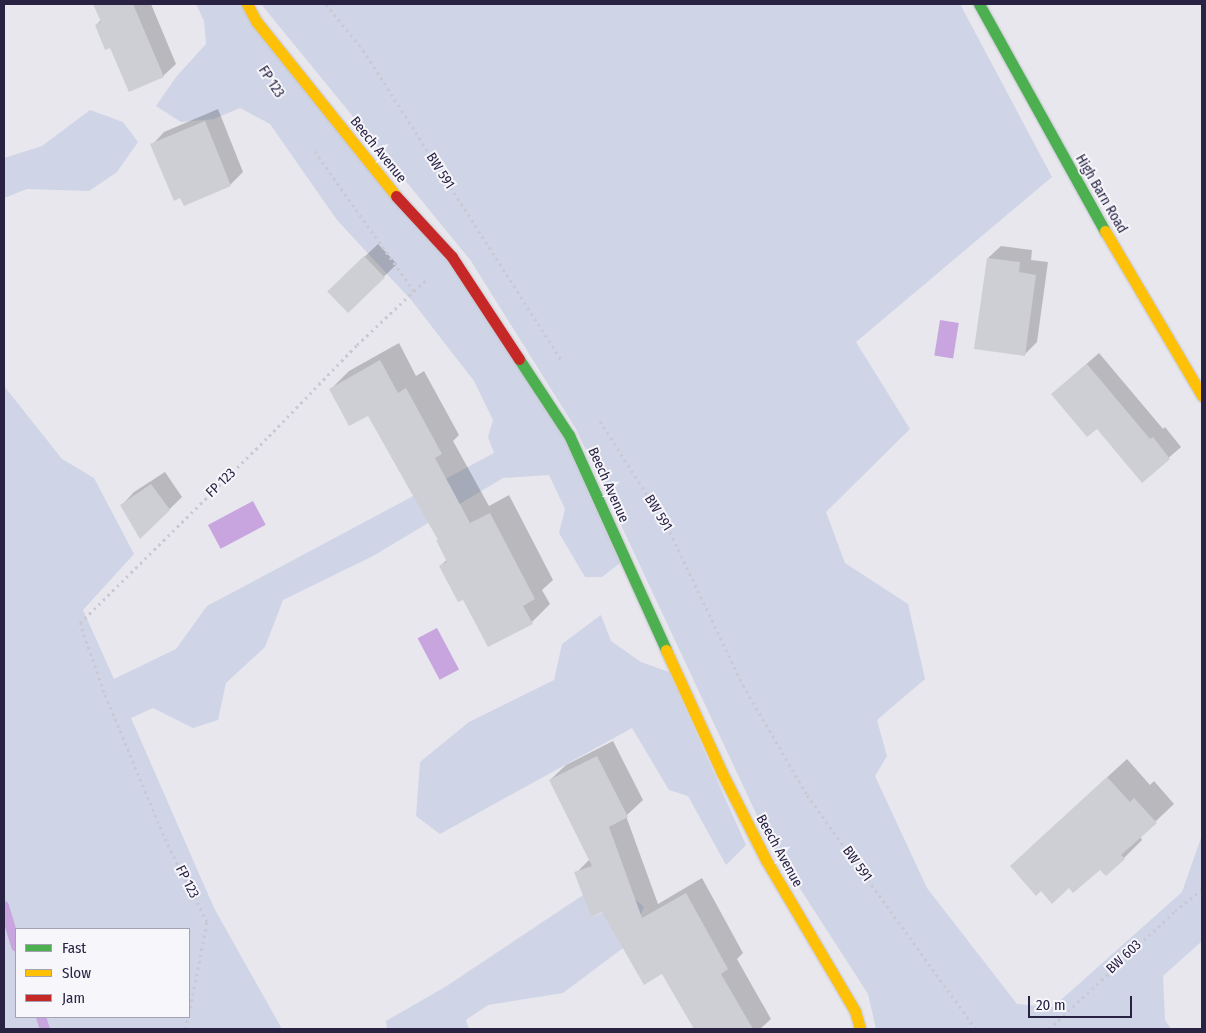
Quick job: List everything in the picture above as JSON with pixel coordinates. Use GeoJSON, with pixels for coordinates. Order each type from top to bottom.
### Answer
{"type":"FeatureCollection","features":[{"type":"Feature","properties":{"kind":"street","name":"Beech Avenue"},"geometry":{"type":"LineString","coordinates":[[247,4],[256,21],[379,177],[452,257],[569,435],[722,773],[766,860],[855,1012],[860,1029]]}},
{"type":"Feature","properties":{"kind":"street","name":"High Barn Road"},"geometry":{"type":"LineString","coordinates":[[979,4],[1076,182],[1202,396]]}},
{"type":"Feature","properties":{"kind":"path","name":"BW 591"},"geometry":{"type":"LineString","coordinates":[[326,4],[363,50],[566,368]]}},
{"type":"Feature","properties":{"kind":"path","name":"FP 123"},"geometry":{"type":"LineString","coordinates":[[190,1006],[207,922],[166,841],[104,692],[80,623],[269,436],[357,345],[414,291],[312,146]]}},
{"type":"Feature","properties":{"kind":"path","name":"BW 591"},"geometry":{"type":"LineString","coordinates":[[598,418],[667,526],[743,684],[807,795],[976,1029]]}},
{"type":"Feature","properties":{"kind":"path","name":"BW 603"},"geometry":{"type":"LineString","coordinates":[[1048,1029],[1202,888]]}},
{"type":"Feature","properties":{"kind":"shaded area"},"geometry":{"type":"Polygon","coordinates":[[[196,4],[241,4],[451,266],[563,436],[620,563],[602,577],[585,577],[559,533],[565,509],[549,475],[503,478],[373,556],[283,600],[265,647],[226,683],[218,720],[193,728],[153,708],[131,718],[214,908],[282,1029],[4,1029],[4,386],[62,459],[94,478],[134,554],[83,610],[114,679],[176,649],[207,606],[494,453],[488,437],[493,420],[474,381],[412,301],[337,220],[270,124],[240,108],[214,119],[181,122],[156,106],[176,77],[206,44],[204,21],[196,4]]]}},
{"type":"Feature","properties":{"kind":"shaded area"},"geometry":{"type":"Polygon","coordinates":[[[261,4],[960,4],[1052,177],[856,342],[910,429],[826,512],[845,563],[908,604],[925,679],[877,720],[887,756],[875,776],[927,888],[1017,1004],[1053,1007],[1182,892],[1202,835],[1202,941],[1163,976],[1165,1020],[1171,1029],[876,1029],[868,994],[768,839],[576,429],[471,261],[261,4]]]}},
{"type":"Feature","properties":{"kind":"shaded area"},"geometry":{"type":"Polygon","coordinates":[[[90,110],[123,122],[138,142],[117,172],[89,191],[27,189],[4,198],[4,158],[42,146],[90,110]]]}},
{"type":"Feature","properties":{"kind":"shaded area"},"geometry":{"type":"Polygon","coordinates":[[[940,320],[959,323],[953,359],[934,356],[940,320]]]}},
{"type":"Feature","properties":{"kind":"shaded area"},"geometry":{"type":"Polygon","coordinates":[[[253,501],[266,525],[221,549],[208,525],[253,501]]]}},
{"type":"Feature","properties":{"kind":"shaded area"},"geometry":{"type":"Polygon","coordinates":[[[601,615],[611,641],[641,662],[669,672],[746,845],[726,865],[688,796],[669,790],[632,728],[440,834],[416,816],[420,762],[469,722],[554,680],[562,644],[601,615]]]}},
{"type":"Feature","properties":{"kind":"shaded area"},"geometry":{"type":"Polygon","coordinates":[[[437,628],[459,669],[440,680],[418,638],[437,628]]]}},
{"type":"Feature","properties":{"kind":"shaded area"},"geometry":{"type":"Polygon","coordinates":[[[583,895],[591,917],[636,900],[644,907],[627,945],[563,993],[488,1005],[466,1020],[469,1029],[387,1029],[386,1021],[445,987],[583,895]]]}},
{"type":"Feature","properties":{"kind":"building"},"geometry":{"type":"Polygon","coordinates":[[[93,4],[133,4],[164,77],[129,92],[110,48],[105,50],[95,25],[101,22],[93,4]]]}},
{"type":"Feature","properties":{"kind":"building"},"geometry":{"type":"Polygon","coordinates":[[[205,121],[231,186],[184,206],[180,198],[174,201],[150,144],[205,121]]]}},
{"type":"Feature","properties":{"kind":"building"},"geometry":{"type":"Polygon","coordinates":[[[364,256],[385,278],[348,313],[327,291],[364,256]]]}},
{"type":"Feature","properties":{"kind":"building"},"geometry":{"type":"Polygon","coordinates":[[[987,258],[1020,262],[1019,272],[1036,275],[1025,356],[974,349],[987,258]]]}},
{"type":"Feature","properties":{"kind":"building"},"geometry":{"type":"Polygon","coordinates":[[[380,360],[398,393],[406,388],[442,454],[435,458],[470,523],[490,513],[535,599],[523,606],[533,624],[488,647],[463,600],[458,602],[439,566],[447,562],[436,540],[438,540],[368,416],[349,426],[329,389],[380,360]]]}},
{"type":"Feature","properties":{"kind":"building"},"geometry":{"type":"Polygon","coordinates":[[[1087,364],[1150,439],[1153,437],[1170,459],[1142,483],[1097,429],[1087,437],[1051,394],[1087,364]]]}},
{"type":"Feature","properties":{"kind":"building"},"geometry":{"type":"Polygon","coordinates":[[[151,484],[170,510],[140,539],[120,505],[151,484]]]}},
{"type":"Feature","properties":{"kind":"building"},"geometry":{"type":"Polygon","coordinates":[[[597,756],[628,817],[609,827],[642,918],[686,893],[728,969],[721,974],[753,1029],[694,1029],[662,974],[644,985],[602,912],[591,917],[574,872],[592,866],[549,780],[597,756]]]}},
{"type":"Feature","properties":{"kind":"building"},"geometry":{"type":"Polygon","coordinates":[[[1107,777],[1130,802],[1134,798],[1157,823],[1121,855],[1125,859],[1106,876],[1100,870],[1073,893],[1069,888],[1052,904],[1041,891],[1036,896],[1010,866],[1107,777]]]}},
{"type":"Feature","properties":{"kind":"waterway"},"geometry":{"type":"LineString","coordinates":[[4,906],[15,943]]}},
{"type":"Feature","properties":{"kind":"waterway"},"geometry":{"type":"LineString","coordinates":[[41,1018],[45,1029]]}},
{"type":"Feature","properties":{"kind":"traffic: fast"},"geometry":{"type":"LineString","coordinates":[[979,4],[1105,231]]}},
{"type":"Feature","properties":{"kind":"traffic: fast"},"geometry":{"type":"LineString","coordinates":[[519,359],[569,435],[666,650]]}},
{"type":"Feature","properties":{"kind":"traffic: slow"},"geometry":{"type":"LineString","coordinates":[[247,4],[256,21],[396,196]]}},
{"type":"Feature","properties":{"kind":"traffic: slow"},"geometry":{"type":"LineString","coordinates":[[1105,231],[1202,396]]}},
{"type":"Feature","properties":{"kind":"traffic: slow"},"geometry":{"type":"LineString","coordinates":[[666,650],[722,773],[766,860],[855,1011],[860,1029]]}},
{"type":"Feature","properties":{"kind":"traffic: jam"},"geometry":{"type":"LineString","coordinates":[[396,196],[452,257],[519,359]]}}]}
